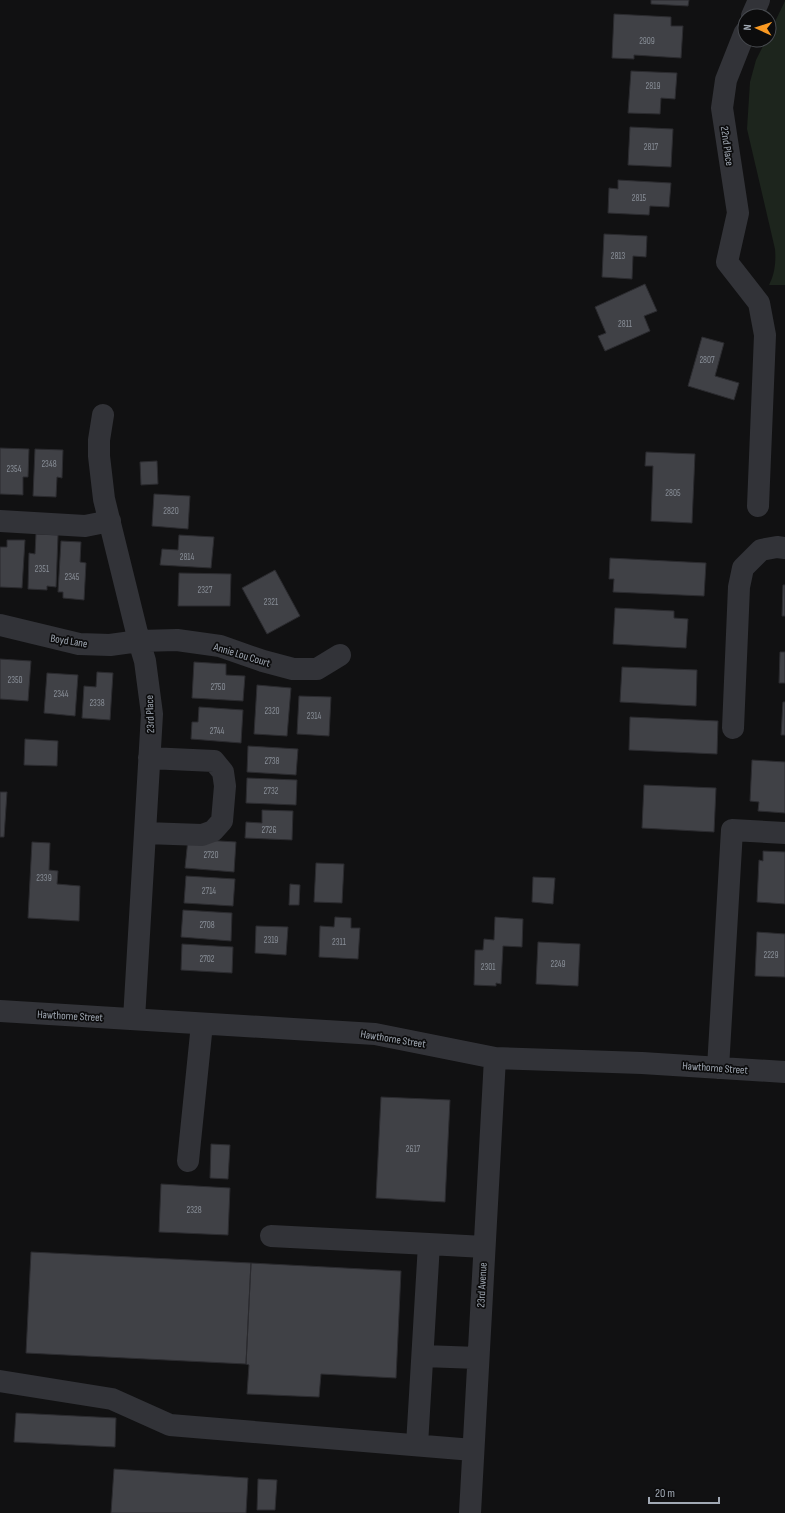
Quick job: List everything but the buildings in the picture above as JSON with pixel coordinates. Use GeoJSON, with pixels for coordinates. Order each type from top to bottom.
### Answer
{"type":"FeatureCollection","features":[{"type":"Feature","properties":{"kind":"street","name":"22nd Place"},"geometry":{"type":"LineString","coordinates":[[739,48],[726,80],[722,108],[738,213],[727,262],[759,303],[765,335],[758,506]]}},
{"type":"Feature","properties":{"kind":"street","name":"23rd Place"},"geometry":{"type":"LineString","coordinates":[[103,415],[100,456],[104,499],[139,641],[146,660],[152,714],[134,1019]]}},
{"type":"Feature","properties":{"kind":"street"},"geometry":{"type":"LineString","coordinates":[[0,521],[85,526],[110,521]]}},
{"type":"Feature","properties":{"kind":"street"},"geometry":{"type":"LineString","coordinates":[[733,728],[739,587],[743,568],[761,550],[778,547],[785,548]]}},
{"type":"Feature","properties":{"kind":"street","name":"Boyd Lane"},"geometry":{"type":"LineString","coordinates":[[0,625],[79,644],[110,645],[139,641]]}},
{"type":"Feature","properties":{"kind":"street","name":"Annie Lou Court"},"geometry":{"type":"LineString","coordinates":[[139,641],[177,640],[220,646],[263,661],[293,669],[317,669],[340,655]]}},
{"type":"Feature","properties":{"kind":"street"},"geometry":{"type":"LineString","coordinates":[[145,833],[202,835],[213,831],[222,821],[225,786],[223,772],[214,761],[149,758]]}},
{"type":"Feature","properties":{"kind":"street"},"geometry":{"type":"LineString","coordinates":[[718,1068],[732,830],[785,833]]}},
{"type":"Feature","properties":{"kind":"street","name":"Hawthorne Street"},"geometry":{"type":"LineString","coordinates":[[0,1011],[375,1034],[495,1058],[622,1062],[785,1072]]}},
{"type":"Feature","properties":{"kind":"street"},"geometry":{"type":"LineString","coordinates":[[188,1161],[202,1024]]}},
{"type":"Feature","properties":{"kind":"street","name":"23rd Avenue"},"geometry":{"type":"LineString","coordinates":[[470,1513],[495,1058]]}},
{"type":"Feature","properties":{"kind":"street"},"geometry":{"type":"LineString","coordinates":[[271,1236],[484,1247]]}},
{"type":"Feature","properties":{"kind":"street"},"geometry":{"type":"LineString","coordinates":[[417,1445],[430,1244]]}},
{"type":"Feature","properties":{"kind":"street"},"geometry":{"type":"LineString","coordinates":[[423,1356],[478,1358]]}},
{"type":"Feature","properties":{"kind":"street"},"geometry":{"type":"LineString","coordinates":[[0,1381],[112,1399],[170,1425],[474,1450]]}},
{"type":"Feature","properties":{"kind":"shaded area"},"geometry":{"type":"Polygon","coordinates":[[[785,1],[785,285],[769,285],[775,267],[775,249],[747,129],[750,82],[756,60],[762,48],[777,48],[777,18],[785,1]]]}}]}
